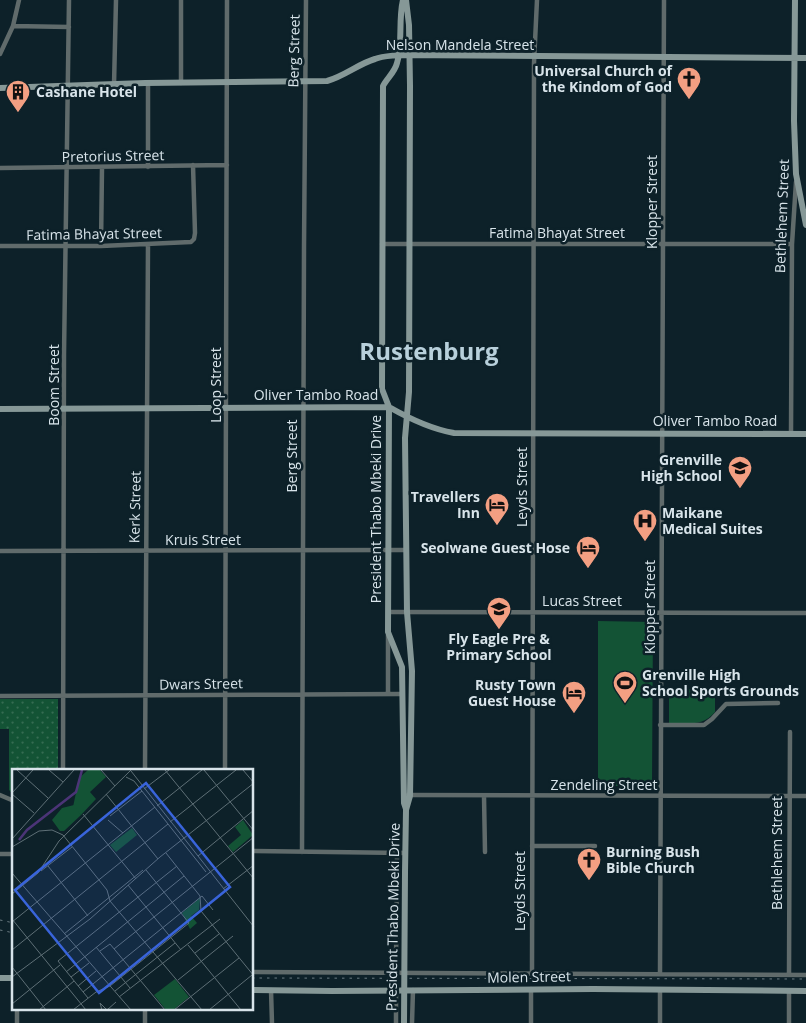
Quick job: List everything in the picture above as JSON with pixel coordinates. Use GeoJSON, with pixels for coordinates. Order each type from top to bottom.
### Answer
{"type":"FeatureCollection","features":[{"type":"Feature","properties":{"kind":"street"},"geometry":{"type":"LineString","coordinates":[[0,54],[13,26],[19,0]]}},
{"type":"Feature","properties":{"kind":"street","name":"Boom Street"},"geometry":{"type":"LineString","coordinates":[[63,769],[68,0]]}},
{"type":"Feature","properties":{"kind":"street"},"geometry":{"type":"LineString","coordinates":[[114,85],[116,0]]}},
{"type":"Feature","properties":{"kind":"street"},"geometry":{"type":"LineString","coordinates":[[181,0],[181,83]]}},
{"type":"Feature","properties":{"kind":"street","name":"Loop Street"},"geometry":{"type":"LineString","coordinates":[[225,769],[227,0]]}},
{"type":"Feature","properties":{"kind":"street","name":"Berg Street"},"geometry":{"type":"LineString","coordinates":[[302,852],[306,0]]}},
{"type":"Feature","properties":{"kind":"street","name":"President Thabo Mbeki Drive"},"geometry":{"type":"LineString","coordinates":[[404,0],[399,25],[399,55],[395,68],[383,86],[382,389],[389,407],[388,632],[402,667],[404,803],[406,810]]}},
{"type":"Feature","properties":{"kind":"street","name":"President Thabo Mbeki Drive"},"geometry":{"type":"LineString","coordinates":[[404,0],[409,25],[409,392],[406,418],[406,550],[407,612],[412,671],[410,796],[406,810],[405,852],[404,1023]]}},
{"type":"Feature","properties":{"kind":"street","name":"Leyds Street"},"geometry":{"type":"LineString","coordinates":[[532,973],[533,432],[537,0]]}},
{"type":"Feature","properties":{"kind":"street","name":"Klopper Street"},"geometry":{"type":"LineString","coordinates":[[660,974],[664,0]]}},
{"type":"Feature","properties":{"kind":"street","name":"Bethlehem Street"},"geometry":{"type":"LineString","coordinates":[[791,434],[792,244],[796,174],[794,121],[795,0]]}},
{"type":"Feature","properties":{"kind":"street"},"geometry":{"type":"LineString","coordinates":[[13,26],[69,27]]}},
{"type":"Feature","properties":{"kind":"street","name":"Nelson Mandela Street"},"geometry":{"type":"LineString","coordinates":[[0,88],[327,81],[339,78],[361,64],[376,58],[399,55],[535,58],[806,58]]}},
{"type":"Feature","properties":{"kind":"street"},"geometry":{"type":"LineString","coordinates":[[148,84],[148,167]]}},
{"type":"Feature","properties":{"kind":"street","name":"Fatima Bhayat Street"},"geometry":{"type":"LineString","coordinates":[[0,246],[189,244],[193,241],[195,233],[193,165]]}},
{"type":"Feature","properties":{"kind":"street","name":"Pretorius Street"},"geometry":{"type":"LineString","coordinates":[[0,168],[227,165]]}},
{"type":"Feature","properties":{"kind":"street"},"geometry":{"type":"LineString","coordinates":[[101,246],[102,168]]}},
{"type":"Feature","properties":{"kind":"street"},"geometry":{"type":"LineString","coordinates":[[796,174],[806,225]]}},
{"type":"Feature","properties":{"kind":"street","name":"Kerk Street"},"geometry":{"type":"LineString","coordinates":[[145,769],[148,244]]}},
{"type":"Feature","properties":{"kind":"street","name":"Fatima Bhayat Street"},"geometry":{"type":"LineString","coordinates":[[382,244],[792,244]]}},
{"type":"Feature","properties":{"kind":"street","name":"Oliver Tambo Road"},"geometry":{"type":"LineString","coordinates":[[0,409],[389,407],[406,418],[454,433],[662,432],[806,434]]}},
{"type":"Feature","properties":{"kind":"street","name":"Kruis Street"},"geometry":{"type":"LineString","coordinates":[[0,551],[406,550]]}},
{"type":"Feature","properties":{"kind":"street","name":"Lucas Street"},"geometry":{"type":"LineString","coordinates":[[388,612],[806,613]]}},
{"type":"Feature","properties":{"kind":"street"},"geometry":{"type":"LineString","coordinates":[[388,632],[388,693]]}},
{"type":"Feature","properties":{"kind":"street","name":"Dwars Street"},"geometry":{"type":"LineString","coordinates":[[0,696],[402,694]]}},
{"type":"Feature","properties":{"kind":"street"},"geometry":{"type":"LineString","coordinates":[[660,726],[704,725],[726,704],[778,703]]}},
{"type":"Feature","properties":{"kind":"street","name":"Bethlehem Street"},"geometry":{"type":"LineString","coordinates":[[789,975],[790,732]]}},
{"type":"Feature","properties":{"kind":"street"},"geometry":{"type":"LineString","coordinates":[[404,791],[410,796]]}},
{"type":"Feature","properties":{"kind":"street"},"geometry":{"type":"LineString","coordinates":[[0,795],[12,799]]}},
{"type":"Feature","properties":{"kind":"street","name":"Zendeling Street"},"geometry":{"type":"LineString","coordinates":[[410,796],[806,796]]}},
{"type":"Feature","properties":{"kind":"street"},"geometry":{"type":"LineString","coordinates":[[484,796],[485,852]]}},
{"type":"Feature","properties":{"kind":"street"},"geometry":{"type":"LineString","coordinates":[[532,846],[595,846]]}},
{"type":"Feature","properties":{"kind":"street"},"geometry":{"type":"LineString","coordinates":[[254,851],[405,852]]}},
{"type":"Feature","properties":{"kind":"street"},"geometry":{"type":"LineString","coordinates":[[396,963],[397,852]]}},
{"type":"Feature","properties":{"kind":"street","name":"Molen Street"},"geometry":{"type":"LineString","coordinates":[[254,972],[806,975]]}},
{"type":"Feature","properties":{"kind":"street"},"geometry":{"type":"LineString","coordinates":[[531,989],[531,1023]]}},
{"type":"Feature","properties":{"kind":"street","name":"Molen Street"},"geometry":{"type":"LineString","coordinates":[[254,990],[332,992],[531,989],[806,991]]}},
{"type":"Feature","properties":{"kind":"street"},"geometry":{"type":"LineString","coordinates":[[271,990],[272,1023]]}},
{"type":"Feature","properties":{"kind":"street"},"geometry":{"type":"LineString","coordinates":[[412,1023],[413,990]]}},
{"type":"Feature","properties":{"kind":"street"},"geometry":{"type":"LineString","coordinates":[[660,990],[660,1023]]}},
{"type":"Feature","properties":{"kind":"street"},"geometry":{"type":"LineString","coordinates":[[789,992],[789,1023]]}},
{"type":"Feature","properties":{"kind":"street"},"geometry":{"type":"LineString","coordinates":[[396,994],[396,1023]]}},
{"type":"Feature","properties":{"kind":"street"},"geometry":{"type":"LineString","coordinates":[[17,1010],[17,1023]]}},
{"type":"Feature","properties":{"kind":"street"},"geometry":{"type":"LineString","coordinates":[[145,1010],[145,1023]]}},
{"type":"Feature","properties":{"kind":"green space","name":"Grenville High School Sports Grounds"},"geometry":{"type":"Polygon","coordinates":[[[598,621],[653,622],[652,786],[598,786],[598,621]]]}},
{"type":"Feature","properties":{"kind":"green space"},"geometry":{"type":"Polygon","coordinates":[[[669,689],[715,689],[715,712],[700,722],[669,723],[669,689]]]}},
{"type":"Feature","properties":{"kind":"green space"},"geometry":{"type":"Polygon","coordinates":[[[0,699],[58,699],[58,769],[12,769],[12,793],[9,790],[9,729],[0,729],[0,699]]]}},
{"type":"Feature","properties":{"kind":"tunnel"},"geometry":{"type":"LineString","coordinates":[[396,963],[396,993]]}},
{"type":"Feature","properties":{"kind":"railway"},"geometry":{"type":"LineString","coordinates":[[0,920],[12,923]]}},
{"type":"Feature","properties":{"kind":"railway"},"geometry":{"type":"LineString","coordinates":[[0,930],[12,933]]}},
{"type":"Feature","properties":{"kind":"railway"},"geometry":{"type":"LineString","coordinates":[[254,978],[806,979]]}},
{"type":"Feature","properties":{"kind":"place","name":"Universal Church of the Kindom of God"},"geometry":{"type":"Point","coordinates":[689,100]}},
{"type":"Feature","properties":{"kind":"place","name":"Cashane Hotel"},"geometry":{"type":"Point","coordinates":[18,113]}},
{"type":"Feature","properties":{"kind":"place","name":"Grenville High School"},"geometry":{"type":"Point","coordinates":[740,489]}},
{"type":"Feature","properties":{"kind":"place","name":"Travellers Inn"},"geometry":{"type":"Point","coordinates":[497,526]}},
{"type":"Feature","properties":{"kind":"place","name":"Maikane Medical Suites"},"geometry":{"type":"Point","coordinates":[645,542]}},
{"type":"Feature","properties":{"kind":"place","name":"Seolwane Guest Hose"},"geometry":{"type":"Point","coordinates":[588,569]}},
{"type":"Feature","properties":{"kind":"place","name":"Fly Eagle Pre & Primary School"},"geometry":{"type":"Point","coordinates":[499,630]}},
{"type":"Feature","properties":{"kind":"place","name":"Grenville High School Sports Grounds"},"geometry":{"type":"Point","coordinates":[625,704]}},
{"type":"Feature","properties":{"kind":"place","name":"Rusty Town Guest House"},"geometry":{"type":"Point","coordinates":[574,714]}},
{"type":"Feature","properties":{"kind":"place","name":"Burning Bush Bible Church"},"geometry":{"type":"Point","coordinates":[589,881]}},
{"type":"Feature","properties":{"kind":"district","name":"Rustenburg"},"geometry":{"type":"Point","coordinates":[429,352]}}]}
